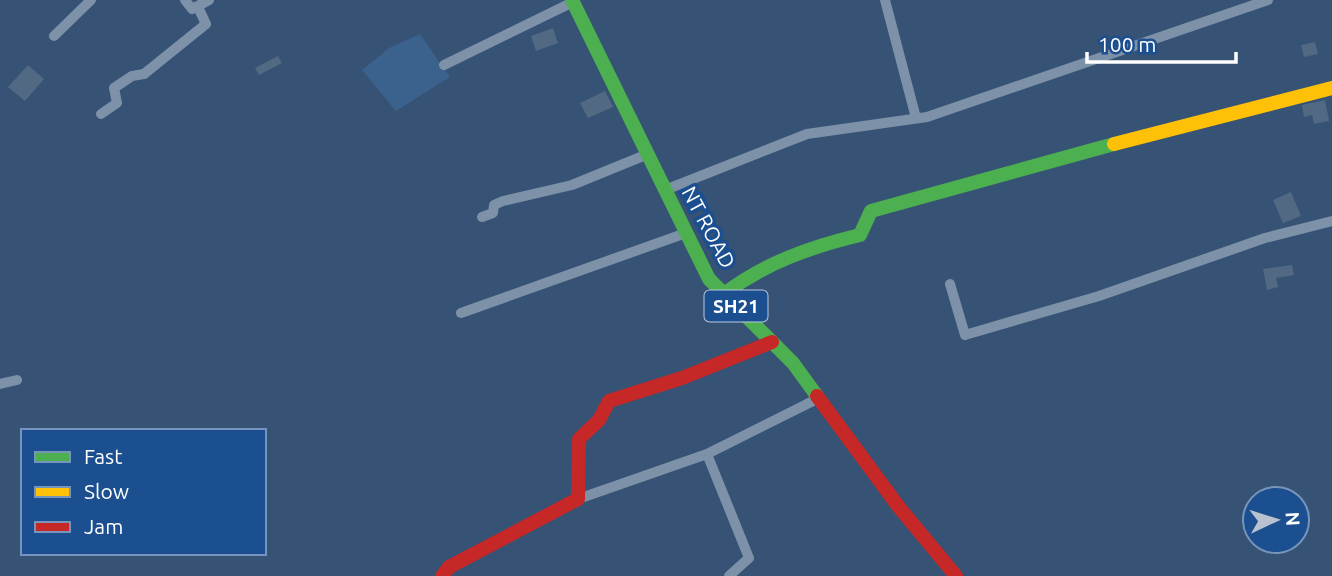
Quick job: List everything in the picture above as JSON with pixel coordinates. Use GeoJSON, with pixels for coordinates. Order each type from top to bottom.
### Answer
{"type":"FeatureCollection","features":[{"type":"Feature","properties":{"kind":"street"},"geometry":{"type":"LineString","coordinates":[[54,36],[91,0]]}},
{"type":"Feature","properties":{"kind":"street"},"geometry":{"type":"LineString","coordinates":[[185,0],[192,9],[209,0]]}},
{"type":"Feature","properties":{"kind":"street"},"geometry":{"type":"LineString","coordinates":[[885,0],[916,118]]}},
{"type":"Feature","properties":{"kind":"street"},"geometry":{"type":"LineString","coordinates":[[665,190],[807,134],[916,118],[1268,0]]}},
{"type":"Feature","properties":{"kind":"street"},"geometry":{"type":"LineString","coordinates":[[444,65],[572,1]]}},
{"type":"Feature","properties":{"kind":"street","name":"NT ROAD"},"geometry":{"type":"LineString","coordinates":[[572,1],[709,279],[793,363],[898,506],[956,576]]}},
{"type":"Feature","properties":{"kind":"street"},"geometry":{"type":"LineString","coordinates":[[102,114],[117,103],[114,88],[132,76],[144,74],[206,24],[198,7]]}},
{"type":"Feature","properties":{"kind":"street"},"geometry":{"type":"LineString","coordinates":[[724,294],[751,272],[804,249],[860,235],[871,211],[1200,120],[1332,88]]}},
{"type":"Feature","properties":{"kind":"street"},"geometry":{"type":"LineString","coordinates":[[482,217],[493,213],[494,205],[503,201],[572,185],[648,155]]}},
{"type":"Feature","properties":{"kind":"street"},"geometry":{"type":"LineString","coordinates":[[950,284],[965,335],[1099,296],[1265,238],[1332,220]]}},
{"type":"Feature","properties":{"kind":"street"},"geometry":{"type":"LineString","coordinates":[[461,313],[686,233]]}},
{"type":"Feature","properties":{"kind":"street"},"geometry":{"type":"LineString","coordinates":[[578,499],[579,439],[599,420],[609,401],[682,378],[772,342]]}},
{"type":"Feature","properties":{"kind":"street"},"geometry":{"type":"LineString","coordinates":[[0,384],[17,380]]}},
{"type":"Feature","properties":{"kind":"street"},"geometry":{"type":"LineString","coordinates":[[442,576],[449,567],[578,499],[708,454],[819,398]]}},
{"type":"Feature","properties":{"kind":"street"},"geometry":{"type":"LineString","coordinates":[[708,454],[749,558],[729,576]]}},
{"type":"Feature","properties":{"kind":"water"},"geometry":{"type":"Polygon","coordinates":[[[420,34],[450,77],[396,111],[362,70],[389,48],[420,34]]]}},
{"type":"Feature","properties":{"kind":"building"},"geometry":{"type":"Polygon","coordinates":[[[553,28],[558,43],[536,51],[531,36],[553,28]]]}},
{"type":"Feature","properties":{"kind":"building"},"geometry":{"type":"Polygon","coordinates":[[[1315,42],[1318,54],[1304,57],[1301,45],[1315,42]]]}},
{"type":"Feature","properties":{"kind":"building"},"geometry":{"type":"Polygon","coordinates":[[[278,56],[282,63],[259,75],[255,68],[278,56]]]}},
{"type":"Feature","properties":{"kind":"building"},"geometry":{"type":"Polygon","coordinates":[[[28,65],[44,79],[25,101],[8,87],[28,65]]]}},
{"type":"Feature","properties":{"kind":"building"},"geometry":{"type":"Polygon","coordinates":[[[605,91],[613,107],[588,118],[580,103],[605,91]]]}},
{"type":"Feature","properties":{"kind":"building"},"geometry":{"type":"Polygon","coordinates":[[[1325,100],[1329,121],[1314,124],[1312,115],[1304,117],[1302,105],[1325,100]]]}},
{"type":"Feature","properties":{"kind":"building"},"geometry":{"type":"Polygon","coordinates":[[[1291,192],[1301,216],[1283,223],[1273,200],[1291,192]]]}},
{"type":"Feature","properties":{"kind":"building"},"geometry":{"type":"Polygon","coordinates":[[[1292,265],[1294,275],[1276,278],[1278,287],[1267,290],[1263,269],[1292,265]]]}},
{"type":"Feature","properties":{"kind":"traffic: fast"},"geometry":{"type":"LineString","coordinates":[[572,0],[709,279],[793,363],[817,396]]}},
{"type":"Feature","properties":{"kind":"traffic: fast"},"geometry":{"type":"LineString","coordinates":[[724,294],[756,273],[789,257],[860,235],[871,211],[1114,144]]}},
{"type":"Feature","properties":{"kind":"traffic: slow"},"geometry":{"type":"LineString","coordinates":[[1114,144],[1332,88]]}},
{"type":"Feature","properties":{"kind":"traffic: jam"},"geometry":{"type":"LineString","coordinates":[[442,576],[449,567],[578,499],[579,439],[599,420],[609,401],[682,378],[772,342]]}},
{"type":"Feature","properties":{"kind":"traffic: jam"},"geometry":{"type":"LineString","coordinates":[[817,396],[898,506],[956,576]]}}]}
